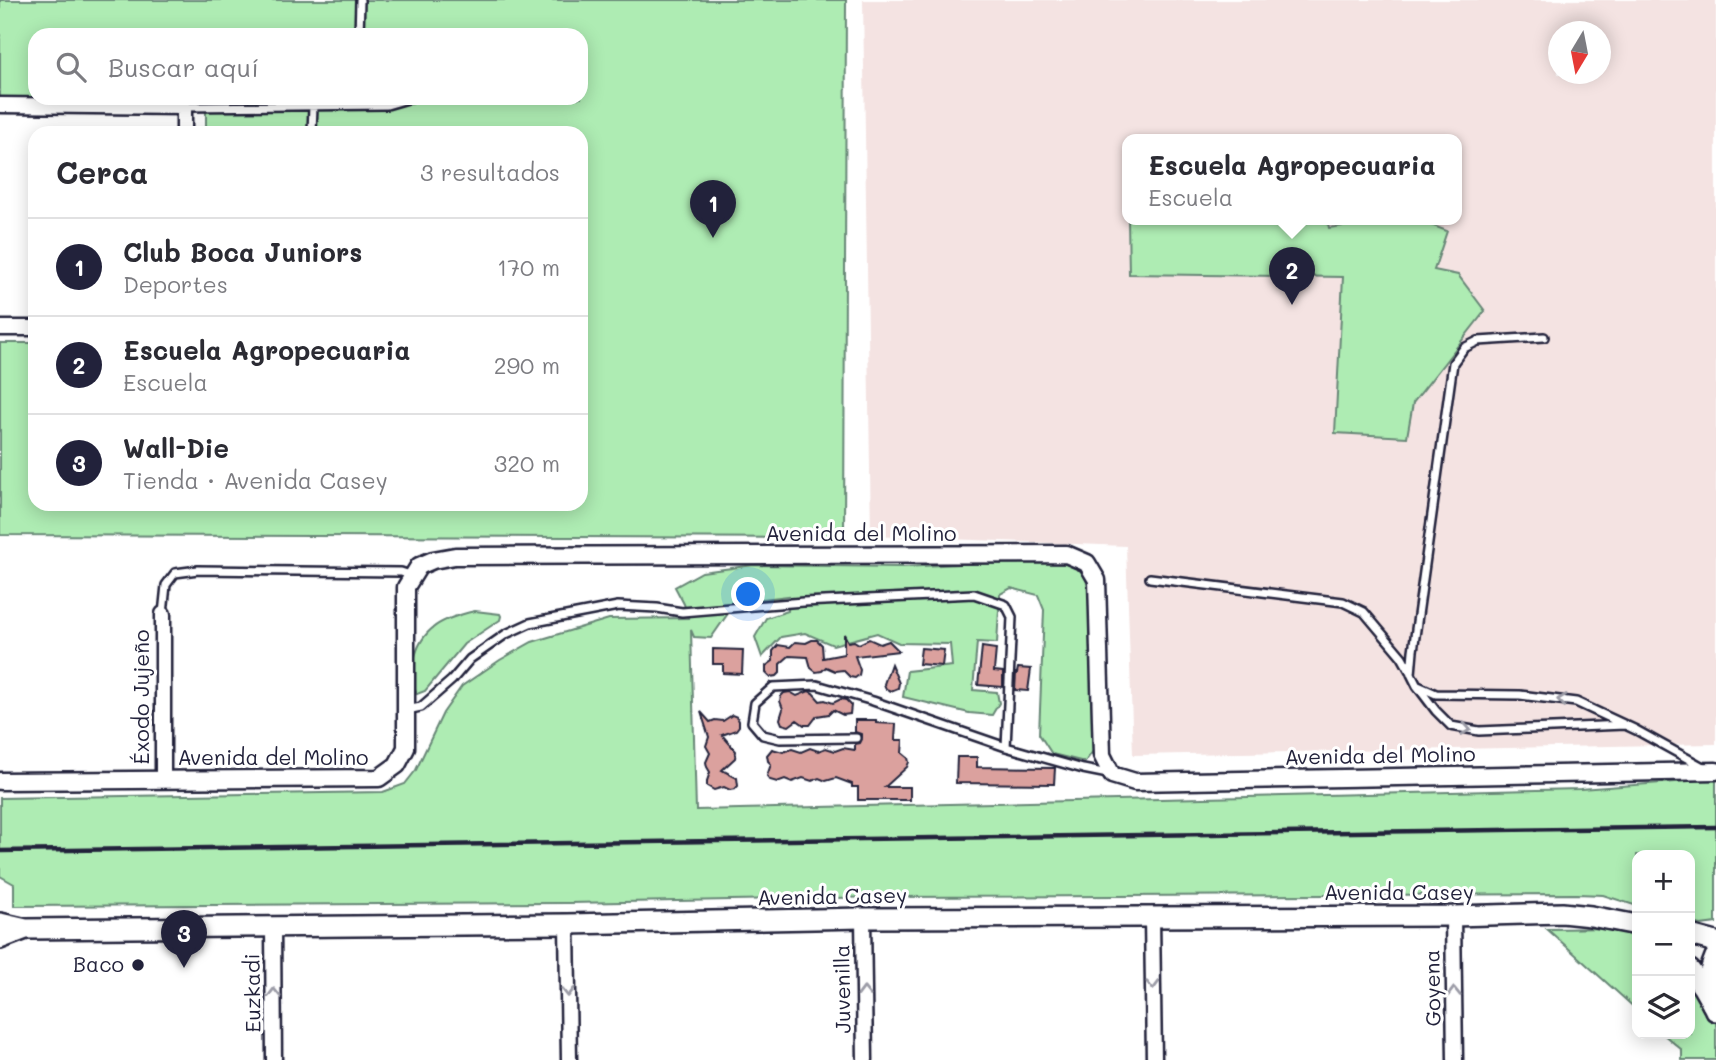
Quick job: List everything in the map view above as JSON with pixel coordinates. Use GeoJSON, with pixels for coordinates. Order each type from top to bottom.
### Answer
{"type":"FeatureCollection","features":[{"type":"Feature","properties":{"kind":"main road","name":"Avenida Casey"},"geometry":{"type":"LineString","coordinates":[[0,923],[26,929],[863,918],[1453,916],[1562,913],[1632,924]]}},
{"type":"Feature","properties":{"kind":"main road","name":"Avenida Casey"},"geometry":{"type":"LineString","coordinates":[[0,939],[26,929]]}},
{"type":"Feature","properties":{"kind":"main road"},"geometry":{"type":"LineString","coordinates":[[1695,936],[1716,942]]}},
{"type":"Feature","properties":{"kind":"main road"},"geometry":{"type":"LineString","coordinates":[[1715,1008],[1709,990],[1710,974],[1716,957]]}},
{"type":"Feature","properties":{"kind":"main road"},"geometry":{"type":"LineString","coordinates":[[1694,976],[1715,1008]]}},
{"type":"Feature","properties":{"kind":"street"},"geometry":{"type":"LineString","coordinates":[[0,105],[184,107],[184,126]]}},
{"type":"Feature","properties":{"kind":"street"},"geometry":{"type":"LineString","coordinates":[[0,328],[28,328]]}},
{"type":"Feature","properties":{"kind":"street","name":"Avenida del Molino"},"geometry":{"type":"LineString","coordinates":[[0,781],[379,778],[397,765],[406,748],[406,587],[419,566],[455,556],[1066,554],[1087,563],[1097,580],[1102,755],[1112,775],[1135,782],[1713,771]]}},
{"type":"Feature","properties":{"kind":"street","name":"Éxodo Jujeño"},"geometry":{"type":"LineString","coordinates":[[163,614],[163,780]]}},
{"type":"Feature","properties":{"kind":"street","name":"Goyena"},"geometry":{"type":"LineString","coordinates":[[1453,916],[1455,1060]]}},
{"type":"Feature","properties":{"kind":"street"},"geometry":{"type":"LineString","coordinates":[[1152,917],[1154,1060]]}},
{"type":"Feature","properties":{"kind":"street","name":"Juvenilla"},"geometry":{"type":"LineString","coordinates":[[863,918],[865,1060]]}},
{"type":"Feature","properties":{"kind":"street"},"geometry":{"type":"LineString","coordinates":[[567,923],[569,1060]]}},
{"type":"Feature","properties":{"kind":"street","name":"Euzkadi"},"geometry":{"type":"LineString","coordinates":[[273,926],[274,1060]]}},
{"type":"Feature","properties":{"kind":"lane"},"geometry":{"type":"LineString","coordinates":[[359,28],[360,0]]}},
{"type":"Feature","properties":{"kind":"lane"},"geometry":{"type":"LineString","coordinates":[[184,107],[387,105]]}},
{"type":"Feature","properties":{"kind":"lane"},"geometry":{"type":"LineString","coordinates":[[312,126],[313,106]]}},
{"type":"Feature","properties":{"kind":"lane"},"geometry":{"type":"LineString","coordinates":[[1411,674],[1453,363],[1464,348],[1478,341],[1544,337]]}},
{"type":"Feature","properties":{"kind":"lane"},"geometry":{"type":"LineString","coordinates":[[163,614],[166,585],[175,573],[198,570],[401,572],[413,576]]}},
{"type":"Feature","properties":{"kind":"lane"},"geometry":{"type":"LineString","coordinates":[[1150,578],[1343,602],[1364,611],[1402,657],[1417,686],[1451,726],[1479,731],[1625,725]]}},
{"type":"Feature","properties":{"kind":"lane"},"geometry":{"type":"LineString","coordinates":[[406,710],[421,707],[452,680],[470,659],[506,634],[530,623],[618,606],[682,612],[803,602],[974,594],[1006,605],[1013,617],[1006,747]]}},
{"type":"Feature","properties":{"kind":"lane"},"geometry":{"type":"LineString","coordinates":[[856,738],[780,739],[763,735],[752,722],[755,703],[773,687],[817,685],[873,701],[1006,747],[1112,775]]}},
{"type":"Feature","properties":{"kind":"lane"},"geometry":{"type":"LineString","coordinates":[[1417,686],[1436,694],[1520,695],[1576,702],[1713,771]]}},
{"type":"Feature","properties":{"kind":"shaded area"},"geometry":{"type":"Polygon","coordinates":[[[863,0],[1716,0],[1716,744],[1133,755],[1126,546],[871,536],[863,0]]]}},
{"type":"Feature","properties":{"kind":"green space"},"geometry":{"type":"Polygon","coordinates":[[[0,0],[846,0],[844,538],[0,535],[0,343],[28,343],[28,511],[588,511],[588,126],[206,126],[206,105],[588,105],[588,28],[28,28],[28,100],[0,100],[0,0]]]}},
{"type":"Feature","properties":{"kind":"green space"},"geometry":{"type":"Polygon","coordinates":[[[1128,225],[1328,225],[1329,228],[1350,225],[1432,225],[1447,231],[1434,270],[1458,275],[1485,311],[1413,403],[1407,437],[1335,433],[1343,277],[1129,274],[1128,225]]]}},
{"type":"Feature","properties":{"kind":"green space"},"geometry":{"type":"Polygon","coordinates":[[[1017,561],[1066,564],[1082,571],[1089,587],[1093,751],[1085,762],[1052,754],[1039,734],[1044,610],[1038,595],[1011,588],[1000,594],[997,643],[977,642],[973,690],[997,692],[999,703],[992,715],[969,713],[903,697],[907,671],[952,666],[950,644],[899,643],[877,633],[833,645],[805,633],[781,637],[762,657],[755,637],[766,618],[788,611],[789,596],[736,602],[711,638],[694,637],[691,630],[696,810],[1580,789],[1716,779],[1716,923],[1695,923],[1695,850],[1632,850],[1632,904],[1603,895],[1577,894],[885,897],[569,903],[14,906],[14,884],[0,876],[0,798],[383,792],[405,784],[416,770],[443,713],[462,686],[532,642],[609,619],[688,618],[675,587],[702,572],[754,565],[903,567],[1017,561]]]}},
{"type":"Feature","properties":{"kind":"green space"},"geometry":{"type":"Polygon","coordinates":[[[475,611],[500,614],[500,620],[464,644],[425,691],[417,694],[413,683],[413,670],[417,649],[422,640],[428,632],[444,621],[475,611]]]}},
{"type":"Feature","properties":{"kind":"green space"},"geometry":{"type":"Polygon","coordinates":[[[1614,928],[1632,931],[1632,1006],[1547,929],[1614,928]]]}},
{"type":"Feature","properties":{"kind":"green space"},"geometry":{"type":"Polygon","coordinates":[[[1695,974],[1716,1014],[1716,1060],[1682,1060],[1682,1050],[1669,1039],[1695,1039],[1695,974]]]}},
{"type":"Feature","properties":{"kind":"building"},"geometry":{"type":"Polygon","coordinates":[[[844,634],[848,642],[859,644],[869,639],[880,644],[889,641],[899,651],[855,656],[860,670],[855,678],[843,670],[835,671],[826,667],[816,672],[811,668],[808,657],[789,656],[780,664],[780,673],[777,676],[770,677],[766,673],[766,666],[773,661],[773,651],[778,645],[790,647],[795,642],[817,640],[822,645],[823,658],[844,654],[844,634]]]}},
{"type":"Feature","properties":{"kind":"building"},"geometry":{"type":"Polygon","coordinates":[[[982,647],[996,649],[994,671],[1003,672],[1003,687],[978,685],[982,647]]]}},
{"type":"Feature","properties":{"kind":"building"},"geometry":{"type":"Polygon","coordinates":[[[921,648],[944,650],[942,666],[919,664],[921,648]]]}},
{"type":"Feature","properties":{"kind":"building"},"geometry":{"type":"Polygon","coordinates":[[[713,649],[743,650],[742,674],[723,673],[723,664],[713,664],[713,649]]]}},
{"type":"Feature","properties":{"kind":"building"},"geometry":{"type":"Polygon","coordinates":[[[891,664],[899,683],[898,688],[891,691],[886,689],[884,684],[891,664]]]}},
{"type":"Feature","properties":{"kind":"building"},"geometry":{"type":"Polygon","coordinates":[[[1018,668],[1031,669],[1028,691],[1015,690],[1018,668]]]}},
{"type":"Feature","properties":{"kind":"building"},"geometry":{"type":"Polygon","coordinates":[[[809,691],[820,701],[833,703],[846,700],[851,705],[850,714],[843,715],[833,710],[829,714],[817,716],[810,725],[804,725],[797,720],[789,726],[782,724],[781,696],[790,692],[797,696],[809,691]]]}},
{"type":"Feature","properties":{"kind":"building"},"geometry":{"type":"Polygon","coordinates":[[[701,712],[710,722],[723,721],[732,715],[739,721],[736,730],[722,735],[736,751],[735,758],[722,770],[737,778],[738,786],[735,789],[724,787],[714,790],[707,786],[710,772],[706,762],[710,753],[706,746],[709,737],[701,712]]]}},
{"type":"Feature","properties":{"kind":"building"},"geometry":{"type":"Polygon","coordinates":[[[855,720],[896,724],[895,740],[903,740],[902,753],[909,762],[885,787],[910,787],[910,800],[858,800],[858,787],[852,787],[852,784],[836,778],[826,781],[819,778],[812,781],[803,778],[792,782],[785,779],[777,782],[767,776],[771,764],[767,755],[772,749],[783,752],[792,749],[801,752],[810,748],[818,751],[826,748],[835,751],[843,748],[855,750],[855,744],[862,739],[861,734],[855,732],[855,720]]]}},
{"type":"Feature","properties":{"kind":"building"},"geometry":{"type":"Polygon","coordinates":[[[957,757],[977,757],[977,767],[1055,768],[1054,784],[956,783],[957,757]]]}},
{"type":"Feature","properties":{"kind":"railway"},"geometry":{"type":"LineString","coordinates":[[0,851],[1716,827]]}},
{"type":"Feature","properties":{"kind":"place","name":"Club Boca Juniors"},"geometry":{"type":"Point","coordinates":[713,238]}},
{"type":"Feature","properties":{"kind":"place","name":"Escuela Agropecuaria"},"geometry":{"type":"Point","coordinates":[1292,305]}},
{"type":"Feature","properties":{"kind":"place","name":"Baco"},"geometry":{"type":"Point","coordinates":[138,965]}},
{"type":"Feature","properties":{"kind":"place","name":"Wall-Die"},"geometry":{"type":"Point","coordinates":[184,968]}}]}
